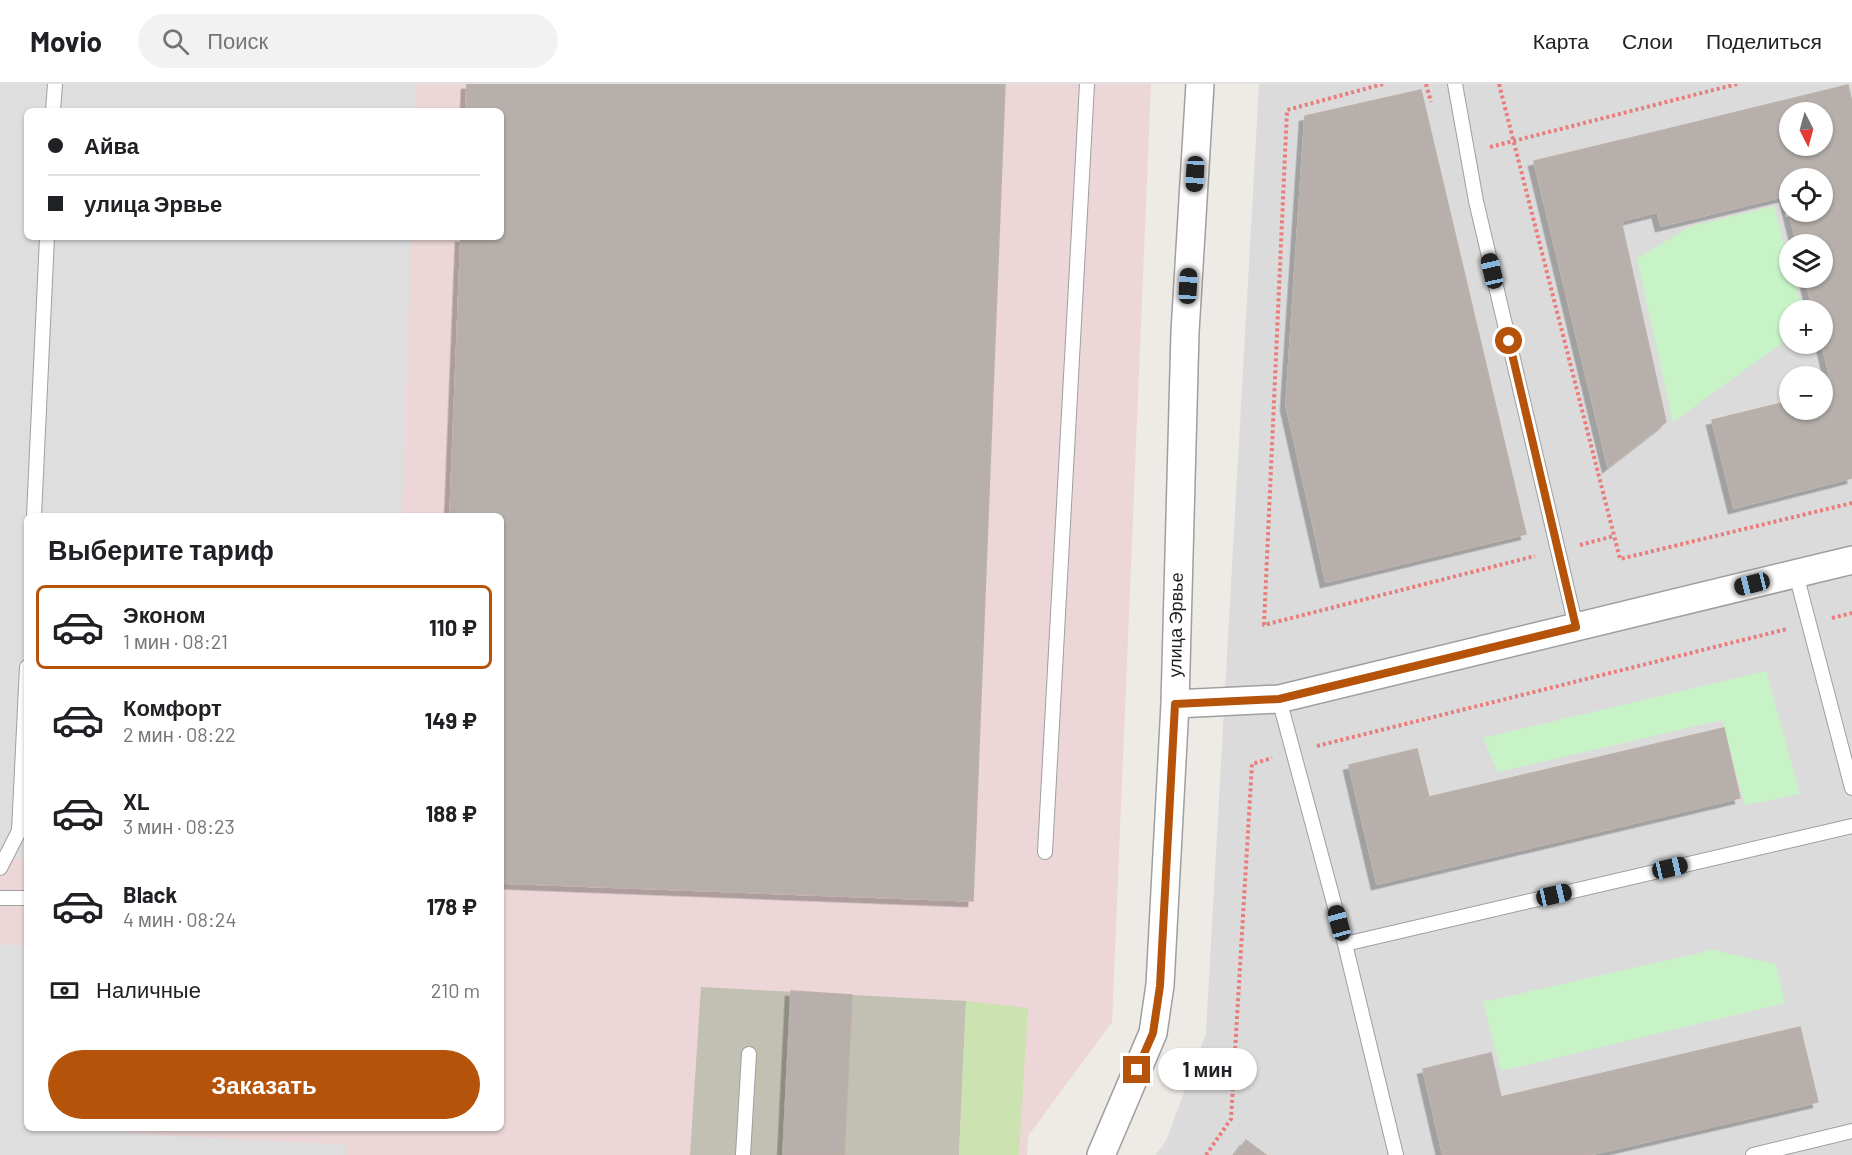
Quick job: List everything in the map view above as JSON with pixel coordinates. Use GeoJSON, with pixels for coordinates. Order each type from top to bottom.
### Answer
{"type":"FeatureCollection","features":[{"type":"Feature","properties":{"kind":"street","name":"улица Эрвье"},"geometry":{"type":"LineString","coordinates":[[1101,1155],[1153,1033],[1160,986],[1175,704],[1185,332],[1200,84]]}},
{"type":"Feature","properties":{"kind":"street"},"geometry":{"type":"LineString","coordinates":[[1175,704],[1279,699],[1852,560]]}},
{"type":"Feature","properties":{"kind":"lane"},"geometry":{"type":"LineString","coordinates":[[53,108],[55,84]]}},
{"type":"Feature","properties":{"kind":"lane"},"geometry":{"type":"LineString","coordinates":[[1045,852],[1087,84]]}},
{"type":"Feature","properties":{"kind":"lane"},"geometry":{"type":"LineString","coordinates":[[1455,84],[1476,201],[1576,627]]}},
{"type":"Feature","properties":{"kind":"lane"},"geometry":{"type":"LineString","coordinates":[[34,513],[48,240]]}},
{"type":"Feature","properties":{"kind":"lane"},"geometry":{"type":"LineString","coordinates":[[1796,574],[1852,788]]}},
{"type":"Feature","properties":{"kind":"lane"},"geometry":{"type":"LineString","coordinates":[[1279,699],[1345,944],[1396,1155]]}},
{"type":"Feature","properties":{"kind":"lane"},"geometry":{"type":"LineString","coordinates":[[0,868],[19,831],[24,728]]}},
{"type":"Feature","properties":{"kind":"lane"},"geometry":{"type":"LineString","coordinates":[[1345,944],[1852,826]]}},
{"type":"Feature","properties":{"kind":"lane"},"geometry":{"type":"LineString","coordinates":[[0,898],[24,898]]}},
{"type":"Feature","properties":{"kind":"lane"},"geometry":{"type":"LineString","coordinates":[[743,1155],[749,1054]]}},
{"type":"Feature","properties":{"kind":"lane"},"geometry":{"type":"LineString","coordinates":[[1753,1155],[1852,1131]]}},
{"type":"Feature","properties":{"kind":"path"},"geometry":{"type":"LineString","coordinates":[[1383,84],[1287,110],[1264,625],[1614,536]]}},
{"type":"Feature","properties":{"kind":"path"},"geometry":{"type":"LineString","coordinates":[[1499,84],[1620,559],[1852,503]]}},
{"type":"Feature","properties":{"kind":"path"},"geometry":{"type":"LineString","coordinates":[[1469,152],[1737,84]]}},
{"type":"Feature","properties":{"kind":"path"},"geometry":{"type":"LineString","coordinates":[[1206,1155],[1231,1119],[1252,764],[1292,752],[1852,613]]}},
{"type":"Feature","properties":{"kind":"shaded area"},"geometry":{"type":"Polygon","coordinates":[[[0,84],[1151,84],[1112,1022],[1028,1136],[1027,1155],[0,1155],[0,84]]]}},
{"type":"Feature","properties":{"kind":"shaded area"},"geometry":{"type":"Polygon","coordinates":[[[0,84],[416,84],[415,108],[24,108],[24,240],[411,240],[402,513],[24,513],[24,859],[0,858],[0,84]]]}},
{"type":"Feature","properties":{"kind":"shaded area"},"geometry":{"type":"Polygon","coordinates":[[[1259,84],[1852,84],[1852,1155],[1156,1155],[1166,1141],[1206,1033],[1259,84]]]}},
{"type":"Feature","properties":{"kind":"shaded area"},"geometry":{"type":"Polygon","coordinates":[[[0,944],[24,946],[24,1131],[123,1131],[123,1133],[347,1145],[346,1155],[0,1155],[0,944]]]}},
{"type":"Feature","properties":{"kind":"shaded area"},"geometry":{"type":"Polygon","coordinates":[[[701,987],[966,1001],[959,1155],[690,1155],[701,987]]]}},
{"type":"Feature","properties":{"kind":"green space"},"geometry":{"type":"Polygon","coordinates":[[[1774,206],[1781,234],[1779,234],[1779,288],[1796,288],[1800,300],[1779,300],[1779,345],[1673,422],[1637,259],[1689,227],[1774,206]]]}},
{"type":"Feature","properties":{"kind":"green space"},"geometry":{"type":"Polygon","coordinates":[[[1766,671],[1800,794],[1745,805],[1722,720],[1498,772],[1483,738],[1766,671]]]}},
{"type":"Feature","properties":{"kind":"green space"},"geometry":{"type":"Polygon","coordinates":[[[1712,950],[1776,964],[1785,1003],[1501,1071],[1483,1002],[1712,950]]]}},
{"type":"Feature","properties":{"kind":"green space"},"geometry":{"type":"Polygon","coordinates":[[[966,1001],[1028,1008],[1019,1155],[959,1155],[966,1001]]]}},
{"type":"Feature","properties":{"kind":"building"},"geometry":{"type":"Polygon","coordinates":[[[467,84],[1005,84],[973,901],[504,883],[504,513],[450,513],[461,240],[504,240],[504,108],[466,108],[467,84]]]}},
{"type":"Feature","properties":{"kind":"building"},"geometry":{"type":"Polygon","coordinates":[[[1848,85],[1852,103],[1852,478],[1734,508],[1712,420],[1779,404],[1779,420],[1833,420],[1833,366],[1827,366],[1824,354],[1833,354],[1833,300],[1810,300],[1808,288],[1833,288],[1833,234],[1794,234],[1792,222],[1833,222],[1833,168],[1779,168],[1779,197],[1661,226],[1639,136],[1848,85]]]}},
{"type":"Feature","properties":{"kind":"building"},"geometry":{"type":"Polygon","coordinates":[[[1421,90],[1526,534],[1326,582],[1286,405],[1305,116],[1421,90]]]}},
{"type":"Feature","properties":{"kind":"building"},"geometry":{"type":"Polygon","coordinates":[[[1639,136],[1657,212],[1621,221],[1666,422],[1608,467],[1534,161],[1639,136]]]}},
{"type":"Feature","properties":{"kind":"building"},"geometry":{"type":"Polygon","coordinates":[[[1724,728],[1740,798],[1377,884],[1349,765],[1417,749],[1429,797],[1724,728]]]}},
{"type":"Feature","properties":{"kind":"building"},"geometry":{"type":"Polygon","coordinates":[[[791,991],[852,995],[844,1155],[783,1155],[791,991]]]}},
{"type":"Feature","properties":{"kind":"building"},"geometry":{"type":"Polygon","coordinates":[[[1800,1027],[1818,1102],[1589,1155],[1443,1155],[1423,1069],[1491,1053],[1501,1097],[1800,1027]]]}},
{"type":"Feature","properties":{"kind":"building"},"geometry":{"type":"Polygon","coordinates":[[[1246,1140],[1266,1155],[1235,1155],[1246,1140]]]}},
{"type":"Feature","properties":{"kind":"route"},"geometry":{"type":"LineString","coordinates":[[1137,1070],[1153,1033],[1160,986],[1175,704],[1279,699],[1576,627],[1509,341]]}}]}
